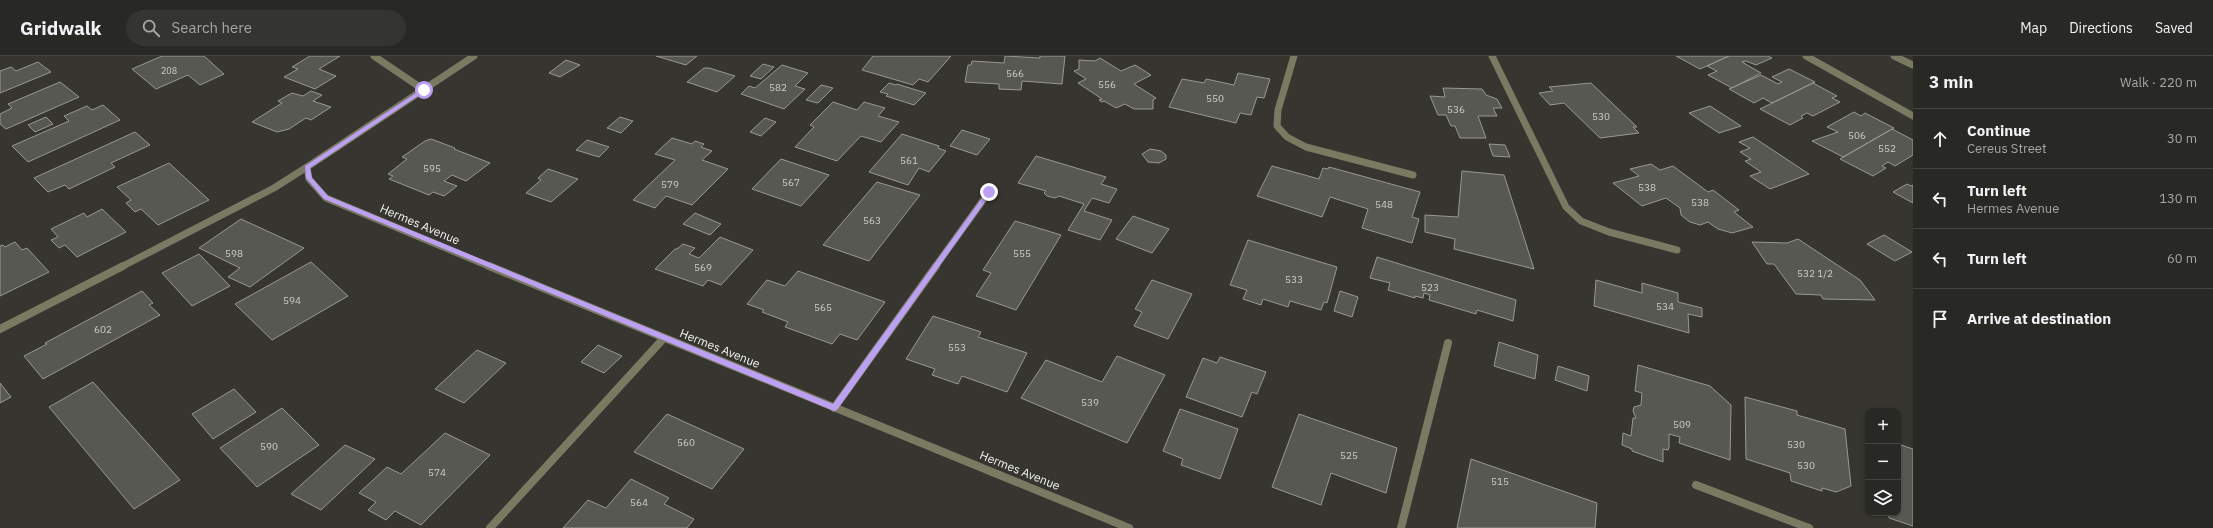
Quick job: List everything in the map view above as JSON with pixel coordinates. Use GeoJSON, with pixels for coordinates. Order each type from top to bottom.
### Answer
{"type":"FeatureCollection","features":[{"type":"Feature","properties":{"kind":"street"},"geometry":{"type":"LineString","coordinates":[[374,56],[424,90]]}},
{"type":"Feature","properties":{"kind":"street"},"geometry":{"type":"LineString","coordinates":[[0,329],[274,188],[474,56]]}},
{"type":"Feature","properties":{"kind":"street"},"geometry":{"type":"LineString","coordinates":[[1294,56],[1278,110],[1277,126],[1287,137],[1306,146],[1413,175]]}},
{"type":"Feature","properties":{"kind":"street"},"geometry":{"type":"LineString","coordinates":[[1492,56],[1566,207],[1581,221],[1609,232],[1677,250]]}},
{"type":"Feature","properties":{"kind":"street"},"geometry":{"type":"LineString","coordinates":[[1806,56],[1913,116]]}},
{"type":"Feature","properties":{"kind":"street"},"geometry":{"type":"LineString","coordinates":[[1894,56],[1913,65]]}},
{"type":"Feature","properties":{"kind":"street","name":"Hermes Avenue"},"geometry":{"type":"LineString","coordinates":[[307,167],[309,178],[326,198],[1129,528]]}},
{"type":"Feature","properties":{"kind":"street"},"geometry":{"type":"LineString","coordinates":[[834,408],[989,192]]}},
{"type":"Feature","properties":{"kind":"street"},"geometry":{"type":"LineString","coordinates":[[490,528],[664,338]]}},
{"type":"Feature","properties":{"kind":"street"},"geometry":{"type":"LineString","coordinates":[[1401,528],[1448,343]]}},
{"type":"Feature","properties":{"kind":"street"},"geometry":{"type":"LineString","coordinates":[[1696,485],[1809,528]]}},
{"type":"Feature","properties":{"kind":"building"},"geometry":{"type":"Polygon","coordinates":[[[162,56],[204,56],[224,74],[200,85],[188,75],[156,89],[132,69],[162,56]]]}},
{"type":"Feature","properties":{"kind":"building"},"geometry":{"type":"Polygon","coordinates":[[[310,56],[340,56],[319,69],[336,76],[315,89],[284,77],[298,69],[292,67],[310,56]]]}},
{"type":"Feature","properties":{"kind":"building"},"geometry":{"type":"Polygon","coordinates":[[[656,56],[697,56],[686,65],[656,56]]]}},
{"type":"Feature","properties":{"kind":"building"},"geometry":{"type":"Polygon","coordinates":[[[873,56],[951,56],[928,82],[919,79],[913,85],[862,70],[873,56]]]}},
{"type":"Feature","properties":{"kind":"building"},"geometry":{"type":"Polygon","coordinates":[[[1005,56],[1040,58],[1040,56],[1065,56],[1062,84],[1022,81],[1021,90],[999,89],[999,84],[965,82],[968,65],[971,65],[972,61],[1004,63],[1005,56]]]}},
{"type":"Feature","properties":{"kind":"building"},"geometry":{"type":"Polygon","coordinates":[[[1676,56],[1729,56],[1700,69],[1676,56]]]}},
{"type":"Feature","properties":{"kind":"building"},"geometry":{"type":"Polygon","coordinates":[[[1729,56],[1768,56],[1772,58],[1756,65],[1746,61],[1742,62],[1761,73],[1732,88],[1708,75],[1717,71],[1707,66],[1729,56]]]}},
{"type":"Feature","properties":{"kind":"building"},"geometry":{"type":"Polygon","coordinates":[[[1100,58],[1121,71],[1135,65],[1151,75],[1134,84],[1156,98],[1153,100],[1153,109],[1134,109],[1125,104],[1116,108],[1104,101],[1102,102],[1099,100],[1102,99],[1078,83],[1086,79],[1074,71],[1079,69],[1079,60],[1095,61],[1100,58]]]}},
{"type":"Feature","properties":{"kind":"building"},"geometry":{"type":"Polygon","coordinates":[[[566,60],[580,65],[560,77],[549,73],[566,60]]]}},
{"type":"Feature","properties":{"kind":"building"},"geometry":{"type":"Polygon","coordinates":[[[38,62],[51,72],[0,93],[0,71],[11,67],[16,71],[38,62]]]}},
{"type":"Feature","properties":{"kind":"building"},"geometry":{"type":"Polygon","coordinates":[[[763,64],[774,67],[761,79],[750,76],[763,64]]]}},
{"type":"Feature","properties":{"kind":"building"},"geometry":{"type":"Polygon","coordinates":[[[782,65],[808,73],[795,86],[805,89],[784,109],[741,94],[749,86],[755,88],[782,65]]]}},
{"type":"Feature","properties":{"kind":"building"},"geometry":{"type":"Polygon","coordinates":[[[704,68],[709,68],[735,76],[717,92],[687,82],[704,68]]]}},
{"type":"Feature","properties":{"kind":"building"},"geometry":{"type":"Polygon","coordinates":[[[1789,69],[1815,82],[1772,103],[1763,98],[1754,103],[1729,89],[1761,75],[1778,84],[1782,82],[1772,77],[1789,69]]]}},
{"type":"Feature","properties":{"kind":"building"},"geometry":{"type":"Polygon","coordinates":[[[1238,73],[1270,79],[1264,98],[1257,97],[1251,115],[1240,113],[1236,123],[1169,107],[1182,79],[1204,83],[1206,79],[1234,85],[1238,73]]]}},
{"type":"Feature","properties":{"kind":"building"},"geometry":{"type":"Polygon","coordinates":[[[60,82],[79,97],[6,129],[0,124],[0,114],[12,108],[8,104],[60,82]]]}},
{"type":"Feature","properties":{"kind":"building"},"geometry":{"type":"Polygon","coordinates":[[[889,83],[926,93],[914,105],[886,96],[888,94],[880,92],[889,83]]]}},
{"type":"Feature","properties":{"kind":"building"},"geometry":{"type":"Polygon","coordinates":[[[1591,83],[1637,127],[1633,127],[1639,133],[1600,138],[1564,103],[1550,105],[1539,93],[1553,91],[1549,87],[1591,83]]]}},
{"type":"Feature","properties":{"kind":"building"},"geometry":{"type":"Polygon","coordinates":[[[1813,83],[1837,96],[1832,98],[1840,102],[1813,116],[1807,113],[1801,116],[1803,118],[1790,125],[1760,109],[1813,83]]]}},
{"type":"Feature","properties":{"kind":"building"},"geometry":{"type":"Polygon","coordinates":[[[821,85],[833,88],[818,103],[806,100],[821,85]]]}},
{"type":"Feature","properties":{"kind":"building"},"geometry":{"type":"Polygon","coordinates":[[[1443,88],[1482,89],[1486,95],[1497,99],[1502,108],[1493,108],[1497,116],[1478,116],[1486,138],[1460,138],[1455,126],[1451,126],[1446,115],[1438,115],[1430,96],[1445,97],[1443,88]]]}},
{"type":"Feature","properties":{"kind":"building"},"geometry":{"type":"Polygon","coordinates":[[[311,91],[322,95],[313,101],[331,107],[311,120],[306,118],[289,129],[277,132],[252,122],[282,103],[278,101],[292,93],[303,96],[311,91]]]}},
{"type":"Feature","properties":{"kind":"building"},"geometry":{"type":"Polygon","coordinates":[[[833,102],[857,110],[864,102],[885,108],[878,116],[899,122],[881,142],[861,136],[837,161],[795,147],[814,127],[810,125],[833,102]]]}},
{"type":"Feature","properties":{"kind":"building"},"geometry":{"type":"Polygon","coordinates":[[[103,105],[120,120],[28,162],[12,146],[69,121],[64,116],[87,106],[92,110],[103,105]]]}},
{"type":"Feature","properties":{"kind":"building"},"geometry":{"type":"Polygon","coordinates":[[[1710,106],[1741,126],[1719,133],[1689,113],[1710,106]]]}},
{"type":"Feature","properties":{"kind":"building"},"geometry":{"type":"Polygon","coordinates":[[[1854,112],[1861,116],[1865,113],[1894,128],[1843,157],[1812,141],[1838,132],[1827,127],[1854,112]]]}},
{"type":"Feature","properties":{"kind":"building"},"geometry":{"type":"Polygon","coordinates":[[[46,117],[53,124],[35,132],[28,125],[46,117]]]}},
{"type":"Feature","properties":{"kind":"building"},"geometry":{"type":"Polygon","coordinates":[[[620,117],[633,121],[621,133],[607,128],[620,117]]]}},
{"type":"Feature","properties":{"kind":"building"},"geometry":{"type":"Polygon","coordinates":[[[765,118],[776,122],[761,136],[750,132],[765,118]]]}},
{"type":"Feature","properties":{"kind":"building"},"geometry":{"type":"Polygon","coordinates":[[[1892,129],[1913,140],[1913,155],[1895,166],[1888,162],[1882,166],[1886,168],[1873,176],[1840,159],[1892,129]]]}},
{"type":"Feature","properties":{"kind":"building"},"geometry":{"type":"Polygon","coordinates":[[[962,130],[990,139],[977,155],[950,146],[962,130]]]}},
{"type":"Feature","properties":{"kind":"building"},"geometry":{"type":"Polygon","coordinates":[[[135,132],[150,145],[111,163],[115,167],[69,189],[65,185],[48,192],[34,178],[135,132]]]}},
{"type":"Feature","properties":{"kind":"building"},"geometry":{"type":"Polygon","coordinates":[[[902,134],[939,146],[938,148],[946,151],[929,172],[919,168],[908,185],[869,172],[902,134]]]}},
{"type":"Feature","properties":{"kind":"building"},"geometry":{"type":"Polygon","coordinates":[[[1753,137],[1809,174],[1770,189],[1750,176],[1761,172],[1745,161],[1751,159],[1740,152],[1750,148],[1739,142],[1753,137]]]}},
{"type":"Feature","properties":{"kind":"building"},"geometry":{"type":"Polygon","coordinates":[[[672,138],[692,144],[695,141],[704,144],[701,147],[712,151],[702,160],[728,169],[692,205],[666,196],[655,208],[633,200],[675,160],[655,154],[672,138]]]}},
{"type":"Feature","properties":{"kind":"building"},"geometry":{"type":"Polygon","coordinates":[[[431,139],[490,163],[466,181],[452,175],[444,181],[457,186],[444,196],[433,192],[429,195],[389,179],[393,176],[388,174],[407,159],[402,157],[425,141],[431,139]]]}},
{"type":"Feature","properties":{"kind":"building"},"geometry":{"type":"Polygon","coordinates":[[[587,140],[609,147],[599,157],[576,150],[587,140]]]}},
{"type":"Feature","properties":{"kind":"building"},"geometry":{"type":"Polygon","coordinates":[[[1489,144],[1505,145],[1510,157],[1493,156],[1489,144]]]}},
{"type":"Feature","properties":{"kind":"building"},"geometry":{"type":"Polygon","coordinates":[[[1150,149],[1161,151],[1166,155],[1166,159],[1159,163],[1148,162],[1142,154],[1150,149]]]}},
{"type":"Feature","properties":{"kind":"building"},"geometry":{"type":"Polygon","coordinates":[[[1036,156],[1106,177],[1101,184],[1117,189],[1109,203],[1092,198],[1084,211],[1112,220],[1100,240],[1068,230],[1084,204],[1059,196],[1055,198],[1047,196],[1044,193],[1046,191],[1018,183],[1036,156]]]}},
{"type":"Feature","properties":{"kind":"building"},"geometry":{"type":"Polygon","coordinates":[[[781,159],[829,175],[801,206],[752,189],[781,159]]]}},
{"type":"Feature","properties":{"kind":"building"},"geometry":{"type":"Polygon","coordinates":[[[169,163],[209,200],[158,225],[141,209],[135,212],[126,203],[131,200],[117,187],[169,163]]]}},
{"type":"Feature","properties":{"kind":"building"},"geometry":{"type":"Polygon","coordinates":[[[1651,164],[1660,170],[1673,166],[1708,192],[1713,190],[1739,210],[1734,212],[1753,227],[1732,233],[1718,229],[1708,222],[1700,225],[1690,222],[1681,215],[1680,208],[1666,198],[1642,206],[1613,183],[1639,176],[1630,169],[1651,164]]]}},
{"type":"Feature","properties":{"kind":"building"},"geometry":{"type":"Polygon","coordinates":[[[1272,166],[1319,179],[1323,168],[1328,169],[1329,167],[1420,192],[1412,217],[1419,219],[1412,243],[1362,228],[1368,209],[1330,197],[1322,217],[1257,196],[1272,166]]]}},
{"type":"Feature","properties":{"kind":"building"},"geometry":{"type":"Polygon","coordinates":[[[548,169],[578,179],[551,202],[526,193],[541,180],[538,178],[548,169]]]}},
{"type":"Feature","properties":{"kind":"building"},"geometry":{"type":"Polygon","coordinates":[[[1462,171],[1504,175],[1534,269],[1454,249],[1455,239],[1425,232],[1425,215],[1458,217],[1462,171]]]}},
{"type":"Feature","properties":{"kind":"building"},"geometry":{"type":"Polygon","coordinates":[[[877,182],[920,195],[869,261],[823,245],[877,182]]]}},
{"type":"Feature","properties":{"kind":"building"},"geometry":{"type":"Polygon","coordinates":[[[1907,184],[1911,186],[1913,185],[1913,203],[1893,192],[1907,184]]]}},
{"type":"Feature","properties":{"kind":"building"},"geometry":{"type":"Polygon","coordinates":[[[102,209],[126,232],[77,257],[65,245],[59,248],[51,240],[58,237],[51,229],[84,213],[87,217],[102,209]]]}},
{"type":"Feature","properties":{"kind":"building"},"geometry":{"type":"Polygon","coordinates":[[[695,213],[721,224],[710,235],[683,224],[695,213]]]}},
{"type":"Feature","properties":{"kind":"building"},"geometry":{"type":"Polygon","coordinates":[[[1133,216],[1169,229],[1152,253],[1116,239],[1133,216]]]}},
{"type":"Feature","properties":{"kind":"building"},"geometry":{"type":"Polygon","coordinates":[[[241,219],[304,248],[250,287],[228,277],[240,268],[199,248],[241,219]]]}},
{"type":"Feature","properties":{"kind":"building"},"geometry":{"type":"Polygon","coordinates":[[[1015,221],[1061,235],[1016,310],[976,296],[991,273],[983,270],[1015,221]]]}},
{"type":"Feature","properties":{"kind":"building"},"geometry":{"type":"Polygon","coordinates":[[[1884,235],[1912,252],[1895,261],[1867,244],[1884,235]]]}},
{"type":"Feature","properties":{"kind":"building"},"geometry":{"type":"Polygon","coordinates":[[[720,237],[753,250],[721,285],[708,280],[703,286],[655,269],[675,249],[683,244],[695,248],[689,254],[699,258],[720,237]]]}},
{"type":"Feature","properties":{"kind":"building"},"geometry":{"type":"Polygon","coordinates":[[[1798,239],[1860,280],[1875,300],[1823,299],[1821,295],[1796,294],[1774,264],[1767,264],[1752,242],[1787,243],[1798,239]]]}},
{"type":"Feature","properties":{"kind":"building"},"geometry":{"type":"Polygon","coordinates":[[[1248,240],[1337,267],[1327,303],[1324,302],[1321,310],[1290,301],[1288,307],[1263,299],[1261,305],[1243,299],[1247,290],[1230,285],[1248,240]]]}},
{"type":"Feature","properties":{"kind":"building"},"geometry":{"type":"Polygon","coordinates":[[[15,242],[22,250],[27,248],[49,272],[0,296],[0,246],[3,245],[5,247],[15,242]]]}},
{"type":"Feature","properties":{"kind":"building"},"geometry":{"type":"Polygon","coordinates":[[[199,254],[230,286],[192,306],[162,273],[199,254]]]}},
{"type":"Feature","properties":{"kind":"building"},"geometry":{"type":"Polygon","coordinates":[[[1377,257],[1516,300],[1513,321],[1477,310],[1476,314],[1429,300],[1430,295],[1424,293],[1423,298],[1415,296],[1415,298],[1388,290],[1390,283],[1370,278],[1377,257]]]}},
{"type":"Feature","properties":{"kind":"building"},"geometry":{"type":"Polygon","coordinates":[[[311,262],[348,296],[272,340],[235,304],[311,262]]]}},
{"type":"Feature","properties":{"kind":"building"},"geometry":{"type":"Polygon","coordinates":[[[798,271],[885,302],[857,340],[840,334],[832,344],[785,327],[788,322],[762,312],[764,310],[747,304],[767,280],[785,286],[798,271]]]}},
{"type":"Feature","properties":{"kind":"building"},"geometry":{"type":"Polygon","coordinates":[[[1152,280],[1192,294],[1168,339],[1134,326],[1142,312],[1135,309],[1152,280]]]}},
{"type":"Feature","properties":{"kind":"building"},"geometry":{"type":"Polygon","coordinates":[[[1596,280],[1642,293],[1642,283],[1678,293],[1678,302],[1702,308],[1702,317],[1688,314],[1689,333],[1594,306],[1596,280]]]}},
{"type":"Feature","properties":{"kind":"building"},"geometry":{"type":"Polygon","coordinates":[[[142,291],[153,303],[149,305],[160,315],[43,379],[24,356],[47,344],[45,343],[142,291]]]}},
{"type":"Feature","properties":{"kind":"building"},"geometry":{"type":"Polygon","coordinates":[[[1340,291],[1358,297],[1352,317],[1334,311],[1340,291]]]}},
{"type":"Feature","properties":{"kind":"building"},"geometry":{"type":"Polygon","coordinates":[[[933,316],[981,332],[978,337],[1027,353],[1007,392],[962,376],[958,384],[932,375],[935,369],[906,359],[933,316]]]}},
{"type":"Feature","properties":{"kind":"building"},"geometry":{"type":"Polygon","coordinates":[[[1499,342],[1538,355],[1535,379],[1494,366],[1499,342]]]}},
{"type":"Feature","properties":{"kind":"building"},"geometry":{"type":"Polygon","coordinates":[[[598,345],[622,356],[604,373],[581,362],[598,345]]]}},
{"type":"Feature","properties":{"kind":"building"},"geometry":{"type":"Polygon","coordinates":[[[477,350],[506,363],[464,403],[435,389],[477,350]]]}},
{"type":"Feature","properties":{"kind":"building"},"geometry":{"type":"Polygon","coordinates":[[[1117,356],[1165,375],[1127,443],[1021,398],[1046,360],[1102,382],[1117,356]]]}},
{"type":"Feature","properties":{"kind":"building"},"geometry":{"type":"Polygon","coordinates":[[[1220,357],[1266,372],[1257,394],[1252,392],[1242,417],[1186,397],[1203,358],[1217,363],[1220,357]]]}},
{"type":"Feature","properties":{"kind":"building"},"geometry":{"type":"Polygon","coordinates":[[[1638,365],[1710,386],[1731,405],[1730,460],[1679,443],[1680,437],[1669,434],[1668,450],[1663,449],[1663,462],[1632,451],[1632,449],[1622,445],[1623,433],[1631,436],[1633,418],[1636,418],[1633,411],[1634,407],[1641,405],[1642,393],[1635,391],[1638,365]]]}},
{"type":"Feature","properties":{"kind":"building"},"geometry":{"type":"Polygon","coordinates":[[[1558,366],[1589,376],[1587,391],[1555,380],[1558,366]]]}},
{"type":"Feature","properties":{"kind":"building"},"geometry":{"type":"Polygon","coordinates":[[[93,382],[180,480],[134,509],[49,407],[93,382]]]}},
{"type":"Feature","properties":{"kind":"building"},"geometry":{"type":"Polygon","coordinates":[[[0,383],[11,397],[0,403],[0,383]]]}},
{"type":"Feature","properties":{"kind":"building"},"geometry":{"type":"Polygon","coordinates":[[[234,389],[256,412],[213,439],[192,414],[234,389]]]}},
{"type":"Feature","properties":{"kind":"building"},"geometry":{"type":"Polygon","coordinates":[[[1745,397],[1797,411],[1797,415],[1845,429],[1851,486],[1836,492],[1822,488],[1822,491],[1791,481],[1790,473],[1746,459],[1745,397]]]}},
{"type":"Feature","properties":{"kind":"building"},"geometry":{"type":"Polygon","coordinates":[[[282,408],[319,445],[257,487],[220,448],[282,408]]]}},
{"type":"Feature","properties":{"kind":"building"},"geometry":{"type":"Polygon","coordinates":[[[1180,409],[1238,429],[1220,479],[1181,465],[1183,459],[1163,451],[1180,409]]]}},
{"type":"Feature","properties":{"kind":"building"},"geometry":{"type":"Polygon","coordinates":[[[667,414],[744,449],[712,489],[634,452],[667,414]]]}},
{"type":"Feature","properties":{"kind":"building"},"geometry":{"type":"Polygon","coordinates":[[[1299,414],[1397,448],[1386,493],[1331,473],[1321,505],[1272,487],[1299,414]]]}},
{"type":"Feature","properties":{"kind":"building"},"geometry":{"type":"Polygon","coordinates":[[[445,433],[490,455],[421,525],[395,511],[386,520],[368,510],[376,502],[359,493],[387,467],[401,474],[445,433]]]}},
{"type":"Feature","properties":{"kind":"building"},"geometry":{"type":"Polygon","coordinates":[[[345,445],[375,459],[321,510],[291,494],[345,445]]]}},
{"type":"Feature","properties":{"kind":"building"},"geometry":{"type":"Polygon","coordinates":[[[1901,445],[1913,449],[1913,526],[1889,518],[1889,516],[1901,516],[1901,445]]]}},
{"type":"Feature","properties":{"kind":"building"},"geometry":{"type":"Polygon","coordinates":[[[1471,459],[1597,503],[1595,528],[1457,528],[1471,459]]]}},
{"type":"Feature","properties":{"kind":"building"},"geometry":{"type":"Polygon","coordinates":[[[631,479],[669,498],[664,504],[694,519],[687,528],[563,528],[588,500],[606,508],[631,479]]]}},
{"type":"Feature","properties":{"kind":"route"},"geometry":{"type":"LineString","coordinates":[[424,90],[307,167],[309,178],[326,198],[688,349],[834,408],[989,192]]}}]}
